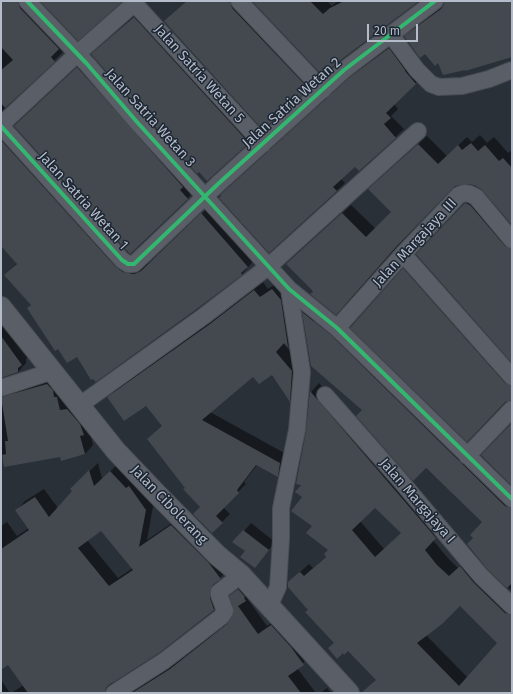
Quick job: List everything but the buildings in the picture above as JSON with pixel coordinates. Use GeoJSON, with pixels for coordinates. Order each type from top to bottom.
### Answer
{"type":"FeatureCollection","features":[{"type":"Feature","properties":{"kind":"street","name":"Jalan Satria Wetan 3"},"geometry":{"type":"LineString","coordinates":[[27,1],[78,54],[137,122],[290,289],[337,328],[512,499]]}},
{"type":"Feature","properties":{"kind":"street"},"geometry":{"type":"LineString","coordinates":[[239,1],[323,90]]}},
{"type":"Feature","properties":{"kind":"street","name":"Jalan Satria Wetan 2"},"geometry":{"type":"LineString","coordinates":[[206,196],[344,70],[435,1]]}},
{"type":"Feature","properties":{"kind":"street"},"geometry":{"type":"LineString","coordinates":[[1,126],[136,2]]}},
{"type":"Feature","properties":{"kind":"street","name":"Jalan Satria Wetan 5"},"geometry":{"type":"LineString","coordinates":[[136,2],[263,144]]}},
{"type":"Feature","properties":{"kind":"street"},"geometry":{"type":"LineString","coordinates":[[391,35],[417,70],[431,84],[439,87],[462,86],[489,79],[512,70]]}},
{"type":"Feature","properties":{"kind":"street","name":"Jalan Satria Wetan 1"},"geometry":{"type":"LineString","coordinates":[[1,126],[122,260],[128,264],[134,264],[138,261],[206,196]]}},
{"type":"Feature","properties":{"kind":"street"},"geometry":{"type":"LineString","coordinates":[[80,405],[204,316],[269,266],[418,131]]}},
{"type":"Feature","properties":{"kind":"street","name":"Jalan Margajaya III"},"geometry":{"type":"LineString","coordinates":[[337,328],[403,254],[456,198],[464,193],[476,197],[512,240]]}},
{"type":"Feature","properties":{"kind":"street"},"geometry":{"type":"LineString","coordinates":[[403,254],[512,376]]}},
{"type":"Feature","properties":{"kind":"street"},"geometry":{"type":"LineString","coordinates":[[267,604],[273,598],[278,588],[281,544],[281,508],[297,430],[302,372],[290,289]]}},
{"type":"Feature","properties":{"kind":"street","name":"Jalan Cibolerang"},"geometry":{"type":"LineString","coordinates":[[1,307],[116,451],[217,555],[240,575],[349,693]]}},
{"type":"Feature","properties":{"kind":"street"},"geometry":{"type":"LineString","coordinates":[[1,388],[53,371]]}},
{"type":"Feature","properties":{"kind":"street","name":"Jalan Margajaya I"},"geometry":{"type":"LineString","coordinates":[[324,395],[399,479],[481,576],[512,606]]}},
{"type":"Feature","properties":{"kind":"street"},"geometry":{"type":"LineString","coordinates":[[467,456],[512,409]]}},
{"type":"Feature","properties":{"kind":"street"},"geometry":{"type":"LineString","coordinates":[[114,693],[164,661],[221,617],[225,610],[219,592],[240,575]]}},
{"type":"Feature","properties":{"kind":"cycle path"},"geometry":{"type":"LineString","coordinates":[[27,1],[87,64],[137,122],[289,289],[337,328],[512,499]]}},
{"type":"Feature","properties":{"kind":"cycle path"},"geometry":{"type":"LineString","coordinates":[[1,126],[122,260],[128,264],[134,264],[218,184],[344,70],[435,1]]}}]}
